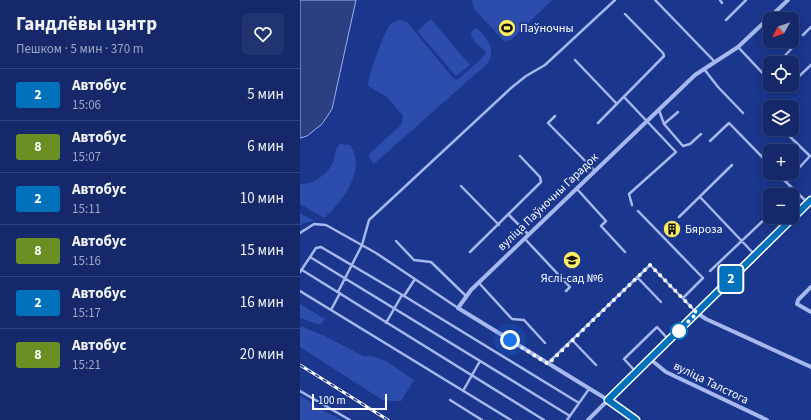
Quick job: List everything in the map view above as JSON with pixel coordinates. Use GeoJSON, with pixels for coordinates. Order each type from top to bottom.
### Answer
{"type":"FeatureCollection","features":[{"type":"Feature","properties":{"kind":"street","name":"вуліца Паўночны Гарадок"},"geometry":{"type":"LineString","coordinates":[[458,308],[466,296],[479,283],[695,75],[738,47],[788,0]]}},
{"type":"Feature","properties":{"kind":"street"},"geometry":{"type":"LineString","coordinates":[[588,420],[809,201]]}},
{"type":"Feature","properties":{"kind":"street"},"geometry":{"type":"LineString","coordinates":[[811,287],[798,300],[797,304],[811,312]]}},
{"type":"Feature","properties":{"kind":"street"},"geometry":{"type":"LineString","coordinates":[[458,308],[608,400],[636,420]]}},
{"type":"Feature","properties":{"kind":"street"},"geometry":{"type":"LineString","coordinates":[[697,313],[706,319],[811,367]]}},
{"type":"Feature","properties":{"kind":"street","name":"вуліца Талстога"},"geometry":{"type":"LineString","coordinates":[[650,359],[666,372],[767,420]]}},
{"type":"Feature","properties":{"kind":"lane"},"geometry":{"type":"LineString","coordinates":[[331,310],[362,245],[370,220],[511,88],[526,76],[545,65],[615,0]]}},
{"type":"Feature","properties":{"kind":"lane"},"geometry":{"type":"LineString","coordinates":[[655,0],[715,62]]}},
{"type":"Feature","properties":{"kind":"lane"},"geometry":{"type":"LineString","coordinates":[[726,20],[746,0]]}},
{"type":"Feature","properties":{"kind":"lane"},"geometry":{"type":"LineString","coordinates":[[598,123],[664,56],[663,53],[625,14]]}},
{"type":"Feature","properties":{"kind":"lane"},"geometry":{"type":"LineString","coordinates":[[804,35],[811,28]]}},
{"type":"Feature","properties":{"kind":"lane"},"geometry":{"type":"LineString","coordinates":[[738,47],[763,73]]}},
{"type":"Feature","properties":{"kind":"lane"},"geometry":{"type":"LineString","coordinates":[[785,56],[792,48]]}},
{"type":"Feature","properties":{"kind":"lane"},"geometry":{"type":"LineString","coordinates":[[575,60],[617,104]]}},
{"type":"Feature","properties":{"kind":"lane"},"geometry":{"type":"LineString","coordinates":[[799,76],[811,65]]}},
{"type":"Feature","properties":{"kind":"lane"},"geometry":{"type":"LineString","coordinates":[[704,69],[718,87],[744,113]]}},
{"type":"Feature","properties":{"kind":"lane"},"geometry":{"type":"LineString","coordinates":[[624,97],[648,120],[676,152],[630,194],[632,205]]}},
{"type":"Feature","properties":{"kind":"lane"},"geometry":{"type":"LineString","coordinates":[[659,110],[664,124],[683,146],[690,144],[701,134]]}},
{"type":"Feature","properties":{"kind":"lane"},"geometry":{"type":"LineString","coordinates":[[664,124],[678,112]]}},
{"type":"Feature","properties":{"kind":"lane"},"geometry":{"type":"LineString","coordinates":[[555,116],[548,123],[595,170]]}},
{"type":"Feature","properties":{"kind":"lane"},"geometry":{"type":"LineString","coordinates":[[710,142],[729,123],[763,158]]}},
{"type":"Feature","properties":{"kind":"lane"},"geometry":{"type":"LineString","coordinates":[[789,136],[810,156],[786,182],[809,201]]}},
{"type":"Feature","properties":{"kind":"lane"},"geometry":{"type":"LineString","coordinates":[[470,252],[541,182],[540,176],[520,156]]}},
{"type":"Feature","properties":{"kind":"lane"},"geometry":{"type":"LineString","coordinates":[[679,217],[732,165]]}},
{"type":"Feature","properties":{"kind":"lane"},"geometry":{"type":"LineString","coordinates":[[461,186],[499,225]]}},
{"type":"Feature","properties":{"kind":"lane"},"geometry":{"type":"LineString","coordinates":[[577,188],[606,221],[601,226],[626,252]]}},
{"type":"Feature","properties":{"kind":"lane"},"geometry":{"type":"LineString","coordinates":[[700,197],[755,255]]}},
{"type":"Feature","properties":{"kind":"lane"},"geometry":{"type":"LineString","coordinates":[[638,211],[703,278],[683,298]]}},
{"type":"Feature","properties":{"kind":"lane"},"geometry":{"type":"LineString","coordinates":[[509,215],[529,235]]}},
{"type":"Feature","properties":{"kind":"lane"},"geometry":{"type":"LineString","coordinates":[[710,271],[763,221]]}},
{"type":"Feature","properties":{"kind":"lane"},"geometry":{"type":"LineString","coordinates":[[300,233],[314,224],[326,225],[362,245],[458,308]]}},
{"type":"Feature","properties":{"kind":"lane"},"geometry":{"type":"LineString","coordinates":[[525,239],[570,286],[566,290]]}},
{"type":"Feature","properties":{"kind":"lane"},"geometry":{"type":"LineString","coordinates":[[396,241],[414,260],[431,262],[466,296]]}},
{"type":"Feature","properties":{"kind":"lane"},"geometry":{"type":"LineString","coordinates":[[544,420],[301,271],[310,257],[318,247],[352,265],[579,403]]}},
{"type":"Feature","properties":{"kind":"lane"},"geometry":{"type":"LineString","coordinates":[[310,257],[394,310],[570,416]]}},
{"type":"Feature","properties":{"kind":"lane"},"geometry":{"type":"LineString","coordinates":[[548,364],[650,265],[697,313]]}},
{"type":"Feature","properties":{"kind":"lane"},"geometry":{"type":"LineString","coordinates":[[637,277],[661,302]]}},
{"type":"Feature","properties":{"kind":"lane"},"geometry":{"type":"LineString","coordinates":[[386,323],[403,295],[415,279]]}},
{"type":"Feature","properties":{"kind":"lane"},"geometry":{"type":"LineString","coordinates":[[479,283],[512,319],[524,320],[545,343]]}},
{"type":"Feature","properties":{"kind":"lane"},"geometry":{"type":"LineString","coordinates":[[300,290],[511,420]]}},
{"type":"Feature","properties":{"kind":"lane"},"geometry":{"type":"LineString","coordinates":[[636,373],[624,359],[656,327],[670,340]]}},
{"type":"Feature","properties":{"kind":"lane"},"geometry":{"type":"LineString","coordinates":[[572,340],[596,365]]}},
{"type":"Feature","properties":{"kind":"lane"},"geometry":{"type":"LineString","coordinates":[[463,390],[480,361]]}},
{"type":"Feature","properties":{"kind":"lane"},"geometry":{"type":"LineString","coordinates":[[568,420],[590,389]]}},
{"type":"Feature","properties":{"kind":"lane"},"geometry":{"type":"LineString","coordinates":[[300,391],[350,420]]}},
{"type":"Feature","properties":{"kind":"lane"},"geometry":{"type":"LineString","coordinates":[[450,400],[482,420]]}},
{"type":"Feature","properties":{"kind":"shaded area"},"geometry":{"type":"Polygon","coordinates":[[[300,0],[356,0],[332,109],[322,124],[307,136],[300,138],[300,0]]]}},
{"type":"Feature","properties":{"kind":"shaded area","name":"Паўночны"},"geometry":{"type":"Polygon","coordinates":[[[472,0],[552,0],[511,40],[504,41],[474,9],[472,0]]]}},
{"type":"Feature","properties":{"kind":"shaded area"},"geometry":{"type":"Polygon","coordinates":[[[431,19],[470,65],[456,76],[417,31],[431,19]]]}},
{"type":"Feature","properties":{"kind":"shaded area"},"geometry":{"type":"Polygon","coordinates":[[[399,20],[407,22],[453,78],[457,80],[480,60],[486,52],[474,41],[471,35],[472,31],[476,28],[484,35],[490,44],[491,53],[488,63],[375,163],[373,163],[369,157],[370,153],[402,124],[403,116],[387,97],[368,86],[373,64],[384,35],[391,24],[399,20]]]}},
{"type":"Feature","properties":{"kind":"shaded area"},"geometry":{"type":"Polygon","coordinates":[[[340,144],[350,145],[355,155],[356,165],[354,175],[345,194],[324,218],[300,204],[300,184],[315,181],[328,171],[333,162],[336,150],[340,144]]]}},
{"type":"Feature","properties":{"kind":"shaded area"},"geometry":{"type":"Polygon","coordinates":[[[300,213],[314,221],[303,223],[300,226],[300,213]]]}},
{"type":"Feature","properties":{"kind":"shaded area"},"geometry":{"type":"Polygon","coordinates":[[[300,304],[325,319],[320,325],[300,318],[300,304]]]}},
{"type":"Feature","properties":{"kind":"shaded area"},"geometry":{"type":"Polygon","coordinates":[[[300,326],[325,336],[363,356],[372,356],[386,361],[414,380],[401,401],[384,401],[300,347],[300,326]]]}},
{"type":"Feature","properties":{"kind":"shaded area"},"geometry":{"type":"Polygon","coordinates":[[[300,395],[320,409],[342,420],[300,420],[300,395]]]}},
{"type":"Feature","properties":{"kind":"railway"},"geometry":{"type":"LineString","coordinates":[[300,365],[388,420]]}},
{"type":"Feature","properties":{"kind":"bus line","name":"2"},"geometry":{"type":"LineString","coordinates":[[636,420],[608,400],[811,200]]}},
{"type":"Feature","properties":{"kind":"place","name":"Паўночны"},"geometry":{"type":"Point","coordinates":[507,28]}},
{"type":"Feature","properties":{"kind":"place","name":"Бяроза"},"geometry":{"type":"Point","coordinates":[672,229]}},
{"type":"Feature","properties":{"kind":"place","name":"Яслі-сад №6"},"geometry":{"type":"Point","coordinates":[572,260]}},
{"type":"Feature","properties":{"kind":"route"},"geometry":{"type":"LineString","coordinates":[[510,340],[548,364],[650,265],[697,313],[679,331]]}}]}
